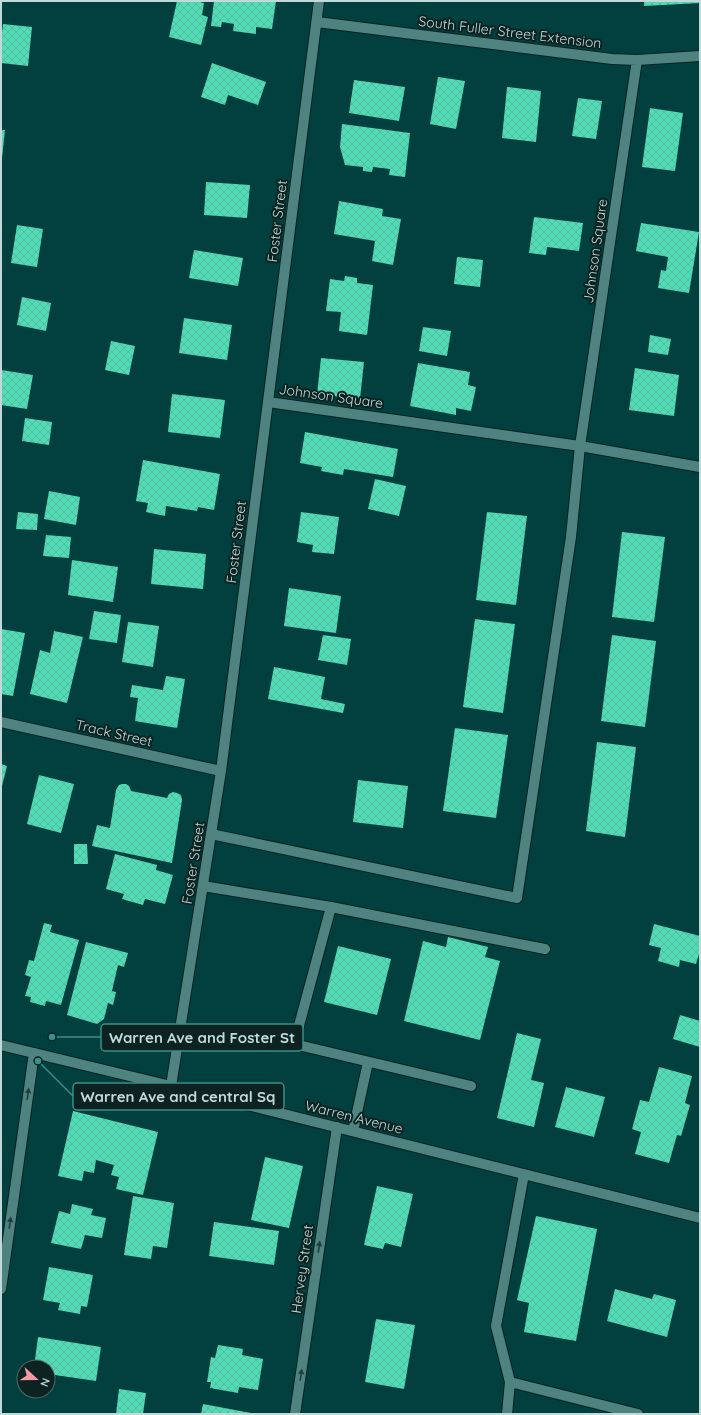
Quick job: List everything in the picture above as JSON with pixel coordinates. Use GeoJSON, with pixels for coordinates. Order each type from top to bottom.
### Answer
{"type":"FeatureCollection","features":[{"type":"Feature","properties":{"kind":"street","name":"Foster Street"},"geometry":{"type":"LineString","coordinates":[[171,1086],[221,771],[319,1]]}},
{"type":"Feature","properties":{"kind":"street","name":"South Fuller Street Extension"},"geometry":{"type":"LineString","coordinates":[[317,22],[588,57],[637,60],[700,56]]}},
{"type":"Feature","properties":{"kind":"street","name":"Johnson Square"},"geometry":{"type":"LineString","coordinates":[[580,446],[637,60]]}},
{"type":"Feature","properties":{"kind":"street","name":"Johnson Square"},"geometry":{"type":"LineString","coordinates":[[268,402],[580,446],[700,467]]}},
{"type":"Feature","properties":{"kind":"street"},"geometry":{"type":"LineString","coordinates":[[211,834],[517,898],[571,537],[580,446]]}},
{"type":"Feature","properties":{"kind":"street","name":"Track Street"},"geometry":{"type":"LineString","coordinates":[[1,722],[221,771]]}},
{"type":"Feature","properties":{"kind":"street"},"geometry":{"type":"LineString","coordinates":[[203,886],[331,907],[545,949]]}},
{"type":"Feature","properties":{"kind":"street"},"geometry":{"type":"LineString","coordinates":[[294,1044],[331,907]]}},
{"type":"Feature","properties":{"kind":"street"},"geometry":{"type":"LineString","coordinates":[[236,1030],[471,1086]]}},
{"type":"Feature","properties":{"kind":"street","name":"Warren Avenue"},"geometry":{"type":"LineString","coordinates":[[1,1045],[700,1218]]}},
{"type":"Feature","properties":{"kind":"street"},"geometry":{"type":"LineString","coordinates":[[1,1289],[34,1053]]}},
{"type":"Feature","properties":{"kind":"street"},"geometry":{"type":"LineString","coordinates":[[353,1131],[368,1062]]}},
{"type":"Feature","properties":{"kind":"street","name":"Hervey Street"},"geometry":{"type":"LineString","coordinates":[[295,1414],[337,1127]]}},
{"type":"Feature","properties":{"kind":"street"},"geometry":{"type":"LineString","coordinates":[[507,1414],[510,1382],[496,1326],[524,1174]]}},
{"type":"Feature","properties":{"kind":"street"},"geometry":{"type":"LineString","coordinates":[[510,1382],[638,1414]]}},
{"type":"Feature","properties":{"kind":"building"},"geometry":{"type":"Polygon","coordinates":[[[177,1],[195,1],[204,3],[202,15],[208,17],[201,45],[169,37],[177,1]]]}},
{"type":"Feature","properties":{"kind":"building"},"geometry":{"type":"Polygon","coordinates":[[[214,1],[276,1],[272,29],[256,27],[256,34],[233,31],[234,24],[222,22],[221,27],[211,26],[214,1]]]}},
{"type":"Feature","properties":{"kind":"building"},"geometry":{"type":"Polygon","coordinates":[[[644,1],[700,1],[700,3],[644,6],[644,1]]]}},
{"type":"Feature","properties":{"kind":"building"},"geometry":{"type":"Polygon","coordinates":[[[3,24],[32,27],[28,66],[1,63],[3,24]]]}},
{"type":"Feature","properties":{"kind":"building"},"geometry":{"type":"Polygon","coordinates":[[[212,63],[266,82],[258,105],[228,95],[225,105],[201,97],[212,63]]]}},
{"type":"Feature","properties":{"kind":"building"},"geometry":{"type":"Polygon","coordinates":[[[438,77],[465,81],[456,129],[430,124],[438,77]]]}},
{"type":"Feature","properties":{"kind":"building"},"geometry":{"type":"Polygon","coordinates":[[[354,80],[405,87],[399,121],[349,113],[354,80]]]}},
{"type":"Feature","properties":{"kind":"building"},"geometry":{"type":"Polygon","coordinates":[[[507,87],[541,91],[536,142],[502,138],[507,87]]]}},
{"type":"Feature","properties":{"kind":"building"},"geometry":{"type":"Polygon","coordinates":[[[578,98],[602,101],[596,139],[572,136],[578,98]]]}},
{"type":"Feature","properties":{"kind":"building"},"geometry":{"type":"Polygon","coordinates":[[[650,108],[683,113],[675,171],[642,167],[650,108]]]}},
{"type":"Feature","properties":{"kind":"building"},"geometry":{"type":"Polygon","coordinates":[[[342,124],[410,133],[405,177],[389,175],[390,169],[373,167],[372,172],[363,171],[363,167],[345,165],[340,147],[342,124]]]}},
{"type":"Feature","properties":{"kind":"building"},"geometry":{"type":"Polygon","coordinates":[[[1,130],[5,130],[2,158],[1,158],[1,130]]]}},
{"type":"Feature","properties":{"kind":"building"},"geometry":{"type":"Polygon","coordinates":[[[206,182],[250,185],[247,218],[204,215],[206,182]]]}},
{"type":"Feature","properties":{"kind":"building"},"geometry":{"type":"Polygon","coordinates":[[[339,201],[383,209],[382,216],[401,219],[393,265],[372,261],[375,241],[334,234],[339,201]]]}},
{"type":"Feature","properties":{"kind":"building"},"geometry":{"type":"Polygon","coordinates":[[[534,217],[583,223],[579,251],[547,247],[546,255],[529,253],[534,217]]]}},
{"type":"Feature","properties":{"kind":"building"},"geometry":{"type":"Polygon","coordinates":[[[641,223],[699,232],[689,293],[658,288],[661,270],[666,271],[668,257],[636,251],[641,223]]]}},
{"type":"Feature","properties":{"kind":"building"},"geometry":{"type":"Polygon","coordinates":[[[17,225],[43,229],[37,267],[11,263],[17,225]]]}},
{"type":"Feature","properties":{"kind":"building"},"geometry":{"type":"Polygon","coordinates":[[[194,250],[243,258],[238,286],[189,278],[194,250]]]}},
{"type":"Feature","properties":{"kind":"building"},"geometry":{"type":"Polygon","coordinates":[[[457,257],[483,260],[480,287],[454,284],[457,257]]]}},
{"type":"Feature","properties":{"kind":"building"},"geometry":{"type":"Polygon","coordinates":[[[345,276],[357,278],[357,283],[373,285],[367,335],[339,331],[341,312],[326,311],[330,279],[344,281],[345,276]]]}},
{"type":"Feature","properties":{"kind":"building"},"geometry":{"type":"Polygon","coordinates":[[[22,297],[51,303],[46,331],[17,325],[22,297]]]}},
{"type":"Feature","properties":{"kind":"building"},"geometry":{"type":"Polygon","coordinates":[[[184,318],[232,325],[227,360],[179,353],[184,318]]]}},
{"type":"Feature","properties":{"kind":"building"},"geometry":{"type":"Polygon","coordinates":[[[423,327],[451,331],[447,356],[419,351],[423,327]]]}},
{"type":"Feature","properties":{"kind":"building"},"geometry":{"type":"Polygon","coordinates":[[[650,335],[671,339],[668,355],[648,352],[650,335]]]}},
{"type":"Feature","properties":{"kind":"building"},"geometry":{"type":"Polygon","coordinates":[[[111,341],[135,346],[129,375],[105,370],[111,341]]]}},
{"type":"Feature","properties":{"kind":"building"},"geometry":{"type":"Polygon","coordinates":[[[321,358],[364,362],[360,399],[317,394],[321,358]]]}},
{"type":"Feature","properties":{"kind":"building"},"geometry":{"type":"Polygon","coordinates":[[[418,363],[470,372],[468,385],[476,387],[471,411],[456,408],[456,415],[410,406],[418,363]]]}},
{"type":"Feature","properties":{"kind":"building"},"geometry":{"type":"Polygon","coordinates":[[[635,368],[679,375],[674,416],[629,410],[635,368]]]}},
{"type":"Feature","properties":{"kind":"building"},"geometry":{"type":"Polygon","coordinates":[[[1,370],[33,375],[27,409],[1,405],[1,370]]]}},
{"type":"Feature","properties":{"kind":"building"},"geometry":{"type":"Polygon","coordinates":[[[172,394],[225,400],[220,438],[168,432],[172,394]]]}},
{"type":"Feature","properties":{"kind":"building"},"geometry":{"type":"Polygon","coordinates":[[[25,418],[52,422],[49,445],[22,441],[25,418]]]}},
{"type":"Feature","properties":{"kind":"building"},"geometry":{"type":"Polygon","coordinates":[[[305,432],[398,449],[393,477],[344,469],[343,475],[321,471],[322,467],[300,463],[305,432]]]}},
{"type":"Feature","properties":{"kind":"building"},"geometry":{"type":"Polygon","coordinates":[[[143,460],[220,474],[214,510],[198,507],[197,511],[166,506],[165,516],[146,512],[148,503],[136,501],[143,460]]]}},
{"type":"Feature","properties":{"kind":"building"},"geometry":{"type":"Polygon","coordinates":[[[375,479],[406,486],[399,516],[368,509],[375,479]]]}},
{"type":"Feature","properties":{"kind":"building"},"geometry":{"type":"Polygon","coordinates":[[[49,491],[80,497],[76,525],[44,519],[49,491]]]}},
{"type":"Feature","properties":{"kind":"building"},"geometry":{"type":"Polygon","coordinates":[[[18,512],[38,514],[37,530],[16,529],[18,512]]]}},
{"type":"Feature","properties":{"kind":"building"},"geometry":{"type":"Polygon","coordinates":[[[301,512],[339,517],[334,554],[312,552],[313,545],[297,542],[301,512]]]}},
{"type":"Feature","properties":{"kind":"building"},"geometry":{"type":"Polygon","coordinates":[[[487,512],[527,516],[516,605],[476,600],[487,512]]]}},
{"type":"Feature","properties":{"kind":"building"},"geometry":{"type":"Polygon","coordinates":[[[622,532],[665,537],[654,622],[612,617],[622,532]]]}},
{"type":"Feature","properties":{"kind":"building"},"geometry":{"type":"Polygon","coordinates":[[[46,535],[71,537],[69,558],[43,556],[46,535]]]}},
{"type":"Feature","properties":{"kind":"building"},"geometry":{"type":"Polygon","coordinates":[[[154,549],[206,554],[203,589],[151,584],[154,549]]]}},
{"type":"Feature","properties":{"kind":"building"},"geometry":{"type":"Polygon","coordinates":[[[72,560],[118,567],[113,602],[68,595],[72,560]]]}},
{"type":"Feature","properties":{"kind":"building"},"geometry":{"type":"Polygon","coordinates":[[[289,588],[341,596],[336,633],[284,626],[289,588]]]}},
{"type":"Feature","properties":{"kind":"building"},"geometry":{"type":"Polygon","coordinates":[[[94,611],[121,615],[117,643],[89,639],[94,611]]]}},
{"type":"Feature","properties":{"kind":"building"},"geometry":{"type":"Polygon","coordinates":[[[475,619],[515,624],[503,713],[463,707],[475,619]]]}},
{"type":"Feature","properties":{"kind":"building"},"geometry":{"type":"Polygon","coordinates":[[[128,622],[159,626],[153,667],[122,662],[128,622]]]}},
{"type":"Feature","properties":{"kind":"building"},"geometry":{"type":"Polygon","coordinates":[[[1,629],[25,633],[13,696],[1,694],[1,629]]]}},
{"type":"Feature","properties":{"kind":"building"},"geometry":{"type":"Polygon","coordinates":[[[54,631],[83,637],[67,703],[30,694],[40,650],[50,653],[54,631]]]}},
{"type":"Feature","properties":{"kind":"building"},"geometry":{"type":"Polygon","coordinates":[[[323,635],[351,639],[347,665],[318,660],[323,635]]]}},
{"type":"Feature","properties":{"kind":"building"},"geometry":{"type":"Polygon","coordinates":[[[612,635],[656,641],[645,727],[601,721],[612,635]]]}},
{"type":"Feature","properties":{"kind":"building"},"geometry":{"type":"Polygon","coordinates":[[[274,667],[325,677],[321,699],[345,704],[343,713],[268,699],[274,667]]]}},
{"type":"Feature","properties":{"kind":"building"},"geometry":{"type":"Polygon","coordinates":[[[166,676],[185,679],[177,728],[135,721],[138,698],[130,697],[132,685],[163,690],[166,676]]]}},
{"type":"Feature","properties":{"kind":"building"},"geometry":{"type":"Polygon","coordinates":[[[455,728],[508,735],[496,818],[443,811],[455,728]]]}},
{"type":"Feature","properties":{"kind":"building"},"geometry":{"type":"Polygon","coordinates":[[[597,742],[636,747],[625,837],[586,831],[597,742]]]}},
{"type":"Feature","properties":{"kind":"building"},"geometry":{"type":"Polygon","coordinates":[[[1,764],[7,766],[2,786],[1,786],[1,764]]]}},
{"type":"Feature","properties":{"kind":"building"},"geometry":{"type":"Polygon","coordinates":[[[39,775],[74,784],[61,833],[27,824],[39,775]]]}},
{"type":"Feature","properties":{"kind":"building"},"geometry":{"type":"Polygon","coordinates":[[[358,780],[408,786],[403,828],[353,822],[358,780]]]}},
{"type":"Feature","properties":{"kind":"building"},"geometry":{"type":"Polygon","coordinates":[[[122,784],[129,786],[131,791],[167,798],[169,794],[173,792],[181,795],[182,800],[172,863],[92,846],[97,825],[110,828],[116,790],[119,785],[122,784]]]}},
{"type":"Feature","properties":{"kind":"building"},"geometry":{"type":"Polygon","coordinates":[[[74,844],[87,844],[88,864],[74,864],[74,844]]]}},
{"type":"Feature","properties":{"kind":"building"},"geometry":{"type":"Polygon","coordinates":[[[115,854],[157,865],[156,870],[173,875],[165,904],[145,899],[143,905],[122,899],[124,894],[106,889],[115,854]]]}},
{"type":"Feature","properties":{"kind":"building"},"geometry":{"type":"Polygon","coordinates":[[[44,923],[52,925],[50,932],[79,940],[61,1005],[46,1001],[45,1006],[30,1002],[31,997],[25,996],[31,977],[25,975],[29,960],[34,961],[44,923]]]}},
{"type":"Feature","properties":{"kind":"building"},"geometry":{"type":"Polygon","coordinates":[[[654,924],[700,936],[700,951],[696,964],[680,960],[679,967],[658,961],[661,948],[649,945],[654,924]]]}},
{"type":"Feature","properties":{"kind":"building"},"geometry":{"type":"Polygon","coordinates":[[[448,937],[488,947],[485,957],[500,961],[480,1040],[404,1021],[423,941],[446,947],[448,937]]]}},
{"type":"Feature","properties":{"kind":"building"},"geometry":{"type":"Polygon","coordinates":[[[86,942],[128,953],[124,967],[118,965],[112,991],[116,992],[113,1005],[108,1003],[104,1019],[97,1024],[67,1015],[86,942]]]}},
{"type":"Feature","properties":{"kind":"building"},"geometry":{"type":"Polygon","coordinates":[[[338,946],[391,959],[377,1015],[324,1002],[338,946]]]}},
{"type":"Feature","properties":{"kind":"building"},"geometry":{"type":"Polygon","coordinates":[[[680,1015],[700,1021],[700,1047],[673,1039],[680,1015]]]}},
{"type":"Feature","properties":{"kind":"building"},"geometry":{"type":"Polygon","coordinates":[[[517,1033],[541,1039],[531,1080],[544,1083],[534,1127],[497,1118],[517,1033]]]}},
{"type":"Feature","properties":{"kind":"building"},"geometry":{"type":"Polygon","coordinates":[[[659,1067],[692,1076],[685,1103],[690,1105],[681,1136],[677,1135],[669,1163],[635,1154],[641,1132],[632,1129],[640,1100],[649,1102],[659,1067]]]}},
{"type":"Feature","properties":{"kind":"building"},"geometry":{"type":"Polygon","coordinates":[[[566,1087],[605,1097],[594,1137],[555,1127],[566,1087]]]}},
{"type":"Feature","properties":{"kind":"building"},"geometry":{"type":"Polygon","coordinates":[[[73,1111],[158,1132],[143,1195],[116,1189],[119,1177],[111,1175],[114,1165],[96,1160],[94,1173],[84,1171],[82,1181],[58,1176],[73,1111]]]}},
{"type":"Feature","properties":{"kind":"building"},"geometry":{"type":"Polygon","coordinates":[[[265,1157],[303,1166],[289,1228],[251,1220],[265,1157]]]}},
{"type":"Feature","properties":{"kind":"building"},"geometry":{"type":"Polygon","coordinates":[[[377,1186],[413,1194],[401,1247],[385,1243],[383,1249],[364,1245],[377,1186]]]}},
{"type":"Feature","properties":{"kind":"building"},"geometry":{"type":"Polygon","coordinates":[[[133,1196],[174,1203],[167,1248],[153,1246],[151,1259],[124,1255],[133,1196]]]}},
{"type":"Feature","properties":{"kind":"building"},"geometry":{"type":"Polygon","coordinates":[[[72,1204],[93,1209],[91,1215],[106,1218],[102,1238],[85,1235],[81,1249],[51,1243],[59,1211],[70,1214],[72,1204]]]}},
{"type":"Feature","properties":{"kind":"building"},"geometry":{"type":"Polygon","coordinates":[[[536,1216],[597,1229],[576,1341],[524,1332],[529,1303],[517,1300],[536,1216]]]}},
{"type":"Feature","properties":{"kind":"building"},"geometry":{"type":"Polygon","coordinates":[[[214,1222],[279,1231],[274,1265],[209,1256],[214,1222]]]}},
{"type":"Feature","properties":{"kind":"building"},"geometry":{"type":"Polygon","coordinates":[[[49,1267],[93,1275],[87,1307],[81,1306],[80,1314],[58,1310],[60,1303],[43,1300],[49,1267]]]}},
{"type":"Feature","properties":{"kind":"building"},"geometry":{"type":"Polygon","coordinates":[[[615,1289],[652,1299],[654,1294],[676,1300],[667,1337],[607,1321],[615,1289]]]}},
{"type":"Feature","properties":{"kind":"building"},"geometry":{"type":"Polygon","coordinates":[[[376,1319],[415,1325],[404,1389],[365,1382],[376,1319]]]}},
{"type":"Feature","properties":{"kind":"building"},"geometry":{"type":"Polygon","coordinates":[[[38,1337],[101,1347],[96,1381],[56,1375],[56,1359],[35,1359],[38,1337]]]}},
{"type":"Feature","properties":{"kind":"building"},"geometry":{"type":"Polygon","coordinates":[[[218,1345],[243,1349],[242,1355],[263,1359],[258,1390],[239,1387],[238,1393],[210,1388],[211,1382],[207,1382],[211,1357],[215,1358],[218,1345]]]}},
{"type":"Feature","properties":{"kind":"building"},"geometry":{"type":"Polygon","coordinates":[[[119,1389],[146,1393],[143,1414],[116,1414],[119,1389]]]}},
{"type":"Feature","properties":{"kind":"building"},"geometry":{"type":"Polygon","coordinates":[[[203,1404],[251,1413],[251,1414],[201,1414],[203,1404]]]}},
{"type":"Feature","properties":{"kind":"place","name":"Warren Ave and Foster St"},"geometry":{"type":"Point","coordinates":[52,1037]}},
{"type":"Feature","properties":{"kind":"place","name":"Warren Ave and central Sq"},"geometry":{"type":"Point","coordinates":[38,1061]}}]}
